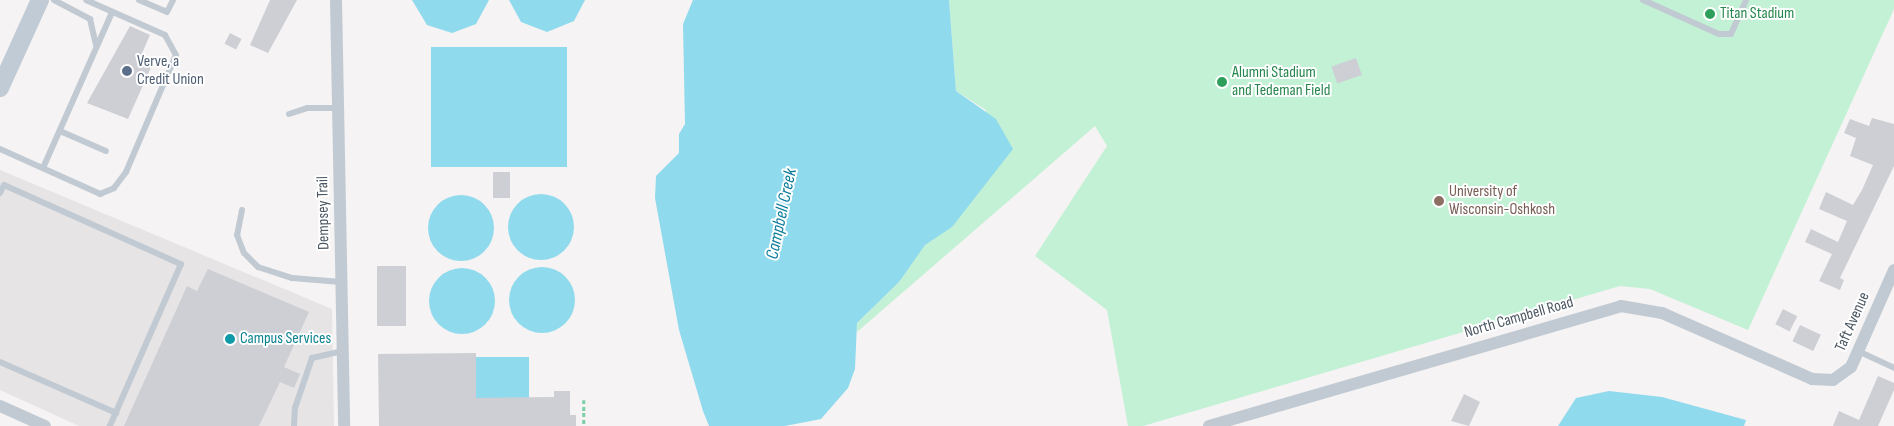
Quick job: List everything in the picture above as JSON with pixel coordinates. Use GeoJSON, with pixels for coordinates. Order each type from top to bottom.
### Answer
{"type":"FeatureCollection","features":[{"type":"Feature","properties":{"kind":"main road"},"geometry":{"type":"LineString","coordinates":[[0,88],[40,0]]}},
{"type":"Feature","properties":{"kind":"street","name":"Dempsey Trail"},"geometry":{"type":"LineString","coordinates":[[336,0],[344,426]]}},
{"type":"Feature","properties":{"kind":"street","name":"Taft Avenue"},"geometry":{"type":"LineString","coordinates":[[1834,380],[1847,371],[1858,351],[1894,270]]}},
{"type":"Feature","properties":{"kind":"street","name":"North Campbell Road"},"geometry":{"type":"LineString","coordinates":[[1209,426],[1621,306],[1662,313],[1812,379],[1834,380]]}},
{"type":"Feature","properties":{"kind":"street"},"geometry":{"type":"LineString","coordinates":[[0,406],[45,426]]}},
{"type":"Feature","properties":{"kind":"lane"},"geometry":{"type":"LineString","coordinates":[[54,0],[90,19],[96,46]]}},
{"type":"Feature","properties":{"kind":"lane"},"geometry":{"type":"LineString","coordinates":[[0,149],[100,194],[114,188],[126,172],[176,55],[164,35],[86,0]]}},
{"type":"Feature","properties":{"kind":"lane"},"geometry":{"type":"LineString","coordinates":[[139,0],[167,12],[172,0]]}},
{"type":"Feature","properties":{"kind":"lane"},"geometry":{"type":"LineString","coordinates":[[1642,0],[1719,34],[1731,34],[1746,0]]}},
{"type":"Feature","properties":{"kind":"lane"},"geometry":{"type":"LineString","coordinates":[[44,168],[112,12]]}},
{"type":"Feature","properties":{"kind":"lane"},"geometry":{"type":"LineString","coordinates":[[289,114],[307,108],[338,108]]}},
{"type":"Feature","properties":{"kind":"lane"},"geometry":{"type":"LineString","coordinates":[[60,131],[106,151]]}},
{"type":"Feature","properties":{"kind":"lane"},"geometry":{"type":"LineString","coordinates":[[0,193],[4,185],[181,264],[110,426]]}},
{"type":"Feature","properties":{"kind":"lane"},"geometry":{"type":"LineString","coordinates":[[242,210],[237,235],[244,253],[258,267],[292,278],[341,282]]}},
{"type":"Feature","properties":{"kind":"lane"},"geometry":{"type":"LineString","coordinates":[[294,426],[295,408],[312,358],[343,351]]}},
{"type":"Feature","properties":{"kind":"lane"},"geometry":{"type":"LineString","coordinates":[[1858,351],[1894,368]]}},
{"type":"Feature","properties":{"kind":"lane"},"geometry":{"type":"LineString","coordinates":[[0,362],[116,414]]}},
{"type":"Feature","properties":{"kind":"path"},"geometry":{"type":"LineString","coordinates":[[584,400],[584,426]]}},
{"type":"Feature","properties":{"kind":"shaded area"},"geometry":{"type":"Polygon","coordinates":[[[0,170],[332,309],[334,426],[79,426],[0,390],[0,170]]]}},
{"type":"Feature","properties":{"kind":"green space","name":"University of Wisconsin-Oshkosh"},"geometry":{"type":"Polygon","coordinates":[[[949,0],[1894,0],[1894,9],[1748,330],[1650,289],[1620,286],[1143,426],[1128,426],[1107,310],[1035,256],[1107,146],[1095,126],[857,332],[857,323],[899,282],[915,255],[976,195],[986,110],[956,91],[949,0]]]}},
{"type":"Feature","properties":{"kind":"water"},"geometry":{"type":"Polygon","coordinates":[[[412,0],[489,0],[476,24],[452,33],[427,25],[412,0]]]}},
{"type":"Feature","properties":{"kind":"water"},"geometry":{"type":"Polygon","coordinates":[[[509,0],[585,0],[574,21],[547,32],[521,22],[509,0]]]}},
{"type":"Feature","properties":{"kind":"water","name":"Campbell Creek"},"geometry":{"type":"Polygon","coordinates":[[[693,0],[949,0],[956,91],[996,119],[1013,149],[952,227],[925,245],[899,282],[857,323],[855,369],[848,388],[821,419],[785,426],[709,426],[703,411],[679,330],[655,198],[656,176],[679,153],[679,134],[685,124],[683,24],[693,0]]]}},
{"type":"Feature","properties":{"kind":"water"},"geometry":{"type":"Polygon","coordinates":[[[431,47],[567,47],[567,167],[431,167],[431,47]]]}},
{"type":"Feature","properties":{"kind":"water"},"geometry":{"type":"Polygon","coordinates":[[[541,194],[554,197],[564,204],[571,214],[574,227],[571,240],[564,250],[554,257],[541,260],[528,257],[518,250],[511,240],[508,227],[511,214],[518,204],[528,197],[541,194]]]}},
{"type":"Feature","properties":{"kind":"water"},"geometry":{"type":"Polygon","coordinates":[[[461,195],[474,197],[484,205],[492,215],[494,228],[492,241],[484,251],[474,259],[461,261],[448,259],[438,251],[430,241],[428,228],[430,215],[438,205],[448,197],[461,195]]]}},
{"type":"Feature","properties":{"kind":"water"},"geometry":{"type":"Polygon","coordinates":[[[542,267],[555,269],[565,277],[573,287],[575,300],[573,313],[565,323],[555,331],[542,333],[529,331],[519,323],[511,313],[509,300],[511,287],[519,277],[529,269],[542,267]]]}},
{"type":"Feature","properties":{"kind":"water"},"geometry":{"type":"Polygon","coordinates":[[[456,268],[468,268],[480,273],[490,283],[495,295],[493,314],[480,329],[468,334],[456,334],[444,329],[434,319],[429,307],[429,295],[434,283],[444,273],[456,268]]]}},
{"type":"Feature","properties":{"kind":"water"},"geometry":{"type":"Polygon","coordinates":[[[476,357],[529,357],[529,398],[476,398],[476,357]]]}},
{"type":"Feature","properties":{"kind":"water"},"geometry":{"type":"Polygon","coordinates":[[[1609,391],[1662,397],[1746,420],[1744,426],[1558,426],[1576,398],[1609,391]]]}},
{"type":"Feature","properties":{"kind":"building"},"geometry":{"type":"Polygon","coordinates":[[[270,0],[297,0],[268,53],[250,45],[270,0]]]}},
{"type":"Feature","properties":{"kind":"building","name":"Verve, a Credit Union"},"geometry":{"type":"Polygon","coordinates":[[[130,26],[150,35],[139,60],[152,65],[128,119],[87,103],[130,26]]]}},
{"type":"Feature","properties":{"kind":"building"},"geometry":{"type":"Polygon","coordinates":[[[230,33],[242,39],[236,50],[225,44],[230,33]]]}},
{"type":"Feature","properties":{"kind":"building"},"geometry":{"type":"Polygon","coordinates":[[[1356,58],[1362,75],[1337,83],[1331,66],[1356,58]]]}},
{"type":"Feature","properties":{"kind":"building"},"geometry":{"type":"Polygon","coordinates":[[[1872,118],[1894,124],[1894,166],[1840,278],[1844,280],[1840,290],[1819,281],[1832,254],[1805,242],[1811,229],[1838,242],[1847,221],[1819,209],[1826,192],[1853,205],[1862,190],[1873,165],[1850,156],[1856,138],[1844,133],[1850,119],[1869,126],[1872,118]]]}},
{"type":"Feature","properties":{"kind":"building"},"geometry":{"type":"Polygon","coordinates":[[[493,172],[510,172],[510,198],[493,198],[493,172]]]}},
{"type":"Feature","properties":{"kind":"building"},"geometry":{"type":"Polygon","coordinates":[[[377,266],[406,266],[406,326],[377,326],[377,266]]]}},
{"type":"Feature","properties":{"kind":"building","name":"Campus Services"},"geometry":{"type":"Polygon","coordinates":[[[208,269],[309,312],[284,367],[300,374],[294,388],[280,382],[259,426],[124,426],[187,286],[197,291],[208,269]]]}},
{"type":"Feature","properties":{"kind":"building"},"geometry":{"type":"Polygon","coordinates":[[[1783,309],[1797,316],[1790,331],[1775,324],[1783,309]]]}},
{"type":"Feature","properties":{"kind":"building"},"geometry":{"type":"Polygon","coordinates":[[[1800,325],[1821,335],[1813,351],[1792,341],[1800,325]]]}},
{"type":"Feature","properties":{"kind":"building"},"geometry":{"type":"Polygon","coordinates":[[[476,353],[476,398],[554,397],[554,391],[570,391],[570,415],[576,415],[576,426],[379,426],[378,354],[476,353]]]}},
{"type":"Feature","properties":{"kind":"building"},"geometry":{"type":"Polygon","coordinates":[[[1878,376],[1894,383],[1894,390],[1878,426],[1833,426],[1839,411],[1859,420],[1878,376]]]}},
{"type":"Feature","properties":{"kind":"building"},"geometry":{"type":"Polygon","coordinates":[[[1464,394],[1480,402],[1469,426],[1451,421],[1464,394]]]}},
{"type":"Feature","properties":{"kind":"place","name":"Titan Stadium"},"geometry":{"type":"Point","coordinates":[1710,14]}},
{"type":"Feature","properties":{"kind":"place","name":"Verve, a Credit Union"},"geometry":{"type":"Point","coordinates":[127,71]}},
{"type":"Feature","properties":{"kind":"place","name":"Alumni Stadium and Tedeman Field"},"geometry":{"type":"Point","coordinates":[1222,82]}},
{"type":"Feature","properties":{"kind":"place","name":"University of Wisconsin-Oshkosh"},"geometry":{"type":"Point","coordinates":[1439,201]}},
{"type":"Feature","properties":{"kind":"place","name":"Campus Services"},"geometry":{"type":"Point","coordinates":[230,339]}}]}
